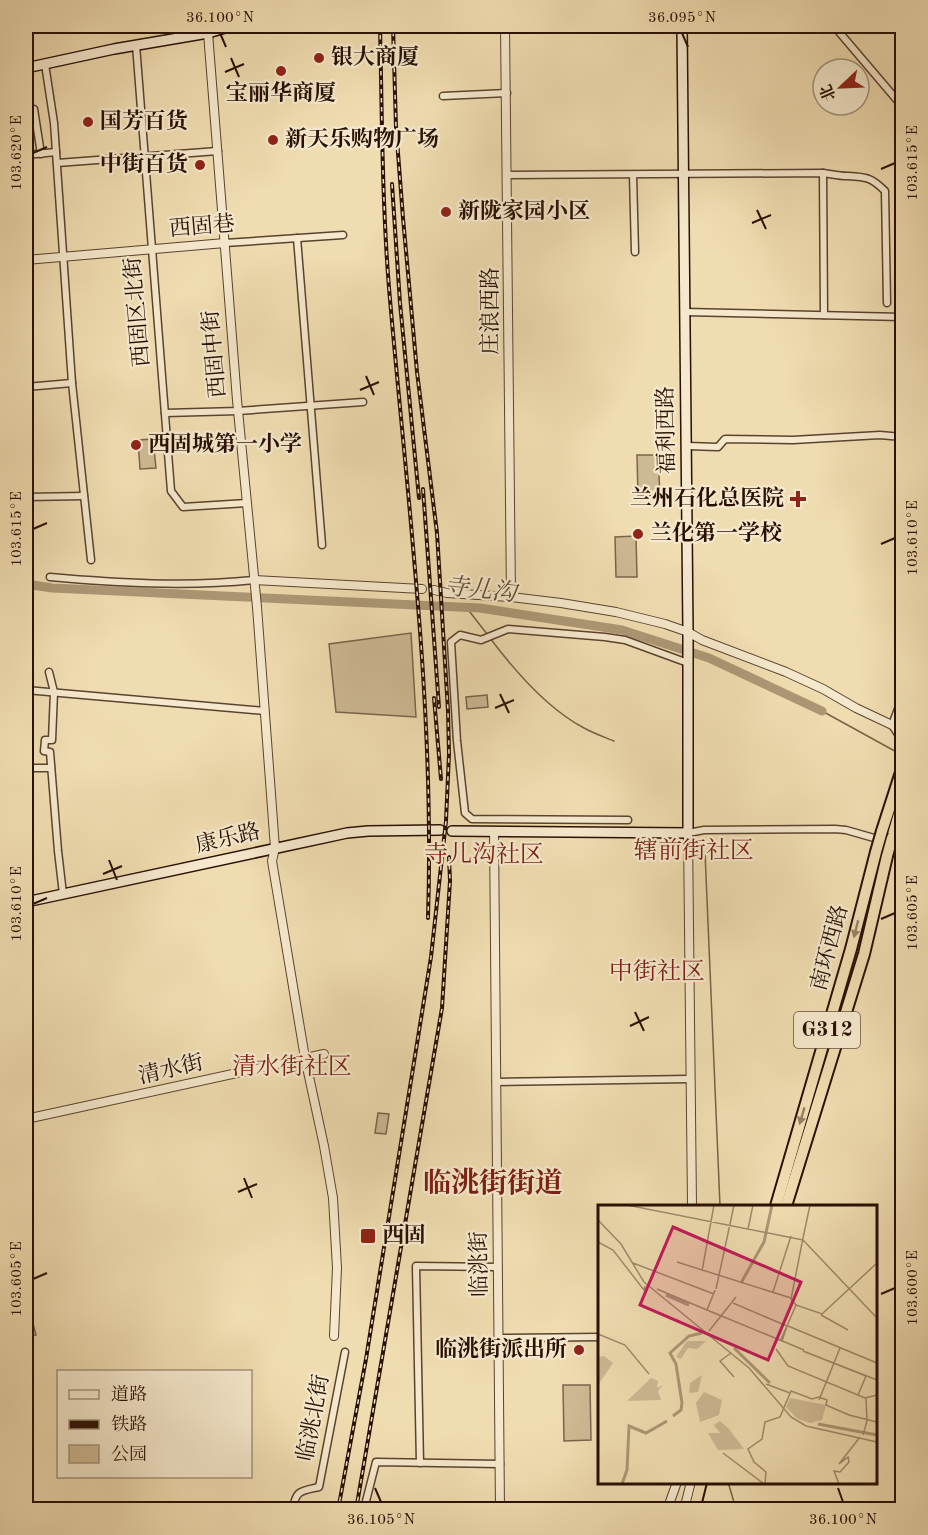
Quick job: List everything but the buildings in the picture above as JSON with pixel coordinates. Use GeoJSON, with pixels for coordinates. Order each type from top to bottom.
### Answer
{"type":"FeatureCollection","features":[{"type":"Feature","properties":{"kind":"highway","name":"南环西路"},"geometry":{"type":"LineString","coordinates":[[786,1205],[864,954],[881,854],[882,831],[902,772]]}},
{"type":"Feature","properties":{"kind":"highway","name":"南环西路"},"geometry":{"type":"LineString","coordinates":[[776,1205],[851,949],[881,854],[892,838],[903,803]]}},
{"type":"Feature","properties":{"kind":"highway"},"geometry":{"type":"LineString","coordinates":[[694,1509],[700,1484]]}},
{"type":"Feature","properties":{"kind":"highway"},"geometry":{"type":"LineString","coordinates":[[701,1509],[707,1484]]}},
{"type":"Feature","properties":{"kind":"main road"},"geometry":{"type":"LineString","coordinates":[[26,68],[136,45],[208,33],[232,26]]}},
{"type":"Feature","properties":{"kind":"main road","name":"福利西路"},"geometry":{"type":"LineString","coordinates":[[682,26],[687,446],[688,833]]}},
{"type":"Feature","properties":{"kind":"main road","name":"康乐路"},"geometry":{"type":"LineString","coordinates":[[26,902],[356,832],[440,830]]}},
{"type":"Feature","properties":{"kind":"main road"},"geometry":{"type":"LineString","coordinates":[[452,831],[688,833]]}},
{"type":"Feature","properties":{"kind":"street","name":"庄浪西路"},"geometry":{"type":"LineString","coordinates":[[505,26],[511,597]]}},
{"type":"Feature","properties":{"kind":"street"},"geometry":{"type":"LineString","coordinates":[[834,26],[903,106]]}},
{"type":"Feature","properties":{"kind":"street","name":"西固中街"},"geometry":{"type":"LineString","coordinates":[[208,33],[238,411],[262,671],[275,848],[272,861],[305,1058],[333,1198],[337,1268],[334,1335]]}},
{"type":"Feature","properties":{"kind":"street","name":"西固区北街"},"geometry":{"type":"LineString","coordinates":[[136,45],[171,491],[183,507],[247,503]]}},
{"type":"Feature","properties":{"kind":"street"},"geometry":{"type":"LineString","coordinates":[[45,64],[56,152],[72,382],[91,560]]}},
{"type":"Feature","properties":{"kind":"street"},"geometry":{"type":"LineString","coordinates":[[443,96],[507,93]]}},
{"type":"Feature","properties":{"kind":"street"},"geometry":{"type":"LineString","coordinates":[[26,110],[34,109],[41,153]]}},
{"type":"Feature","properties":{"kind":"street"},"geometry":{"type":"LineString","coordinates":[[57,163],[218,151]]}},
{"type":"Feature","properties":{"kind":"street"},"geometry":{"type":"LineString","coordinates":[[26,155],[56,152]]}},
{"type":"Feature","properties":{"kind":"street"},"geometry":{"type":"LineString","coordinates":[[823,173],[824,315]]}},
{"type":"Feature","properties":{"kind":"street"},"geometry":{"type":"LineString","coordinates":[[508,175],[823,173],[870,178],[885,191],[887,303]]}},
{"type":"Feature","properties":{"kind":"street"},"geometry":{"type":"LineString","coordinates":[[633,175],[634,252]]}},
{"type":"Feature","properties":{"kind":"street","name":"西固巷"},"geometry":{"type":"LineString","coordinates":[[26,260],[343,235]]}},
{"type":"Feature","properties":{"kind":"street"},"geometry":{"type":"LineString","coordinates":[[297,238],[322,544]]}},
{"type":"Feature","properties":{"kind":"street"},"geometry":{"type":"LineString","coordinates":[[686,312],[903,317]]}},
{"type":"Feature","properties":{"kind":"street"},"geometry":{"type":"LineString","coordinates":[[26,387],[72,382]]}},
{"type":"Feature","properties":{"kind":"street"},"geometry":{"type":"LineString","coordinates":[[165,413],[238,411],[363,402]]}},
{"type":"Feature","properties":{"kind":"street"},"geometry":{"type":"LineString","coordinates":[[687,446],[718,447],[725,439],[793,440],[880,435],[903,437]]}},
{"type":"Feature","properties":{"kind":"street"},"geometry":{"type":"LineString","coordinates":[[26,497],[84,496]]}},
{"type":"Feature","properties":{"kind":"street"},"geometry":{"type":"LineString","coordinates":[[50,577],[143,583],[230,582],[422,590]]}},
{"type":"Feature","properties":{"kind":"street"},"geometry":{"type":"LineString","coordinates":[[434,590],[447,593],[511,597],[616,612],[647,619],[766,664],[823,689],[892,725],[903,741]]}},
{"type":"Feature","properties":{"kind":"street"},"geometry":{"type":"LineString","coordinates":[[628,820],[472,819],[466,815],[457,741],[451,646],[453,639],[460,635],[481,640],[487,639],[508,629],[605,637],[625,640],[688,661]]}},
{"type":"Feature","properties":{"kind":"street"},"geometry":{"type":"LineString","coordinates":[[49,672],[54,692],[51,740],[45,740],[44,751],[50,752],[63,894]]}},
{"type":"Feature","properties":{"kind":"street"},"geometry":{"type":"LineString","coordinates":[[26,690],[265,711]]}},
{"type":"Feature","properties":{"kind":"street"},"geometry":{"type":"LineString","coordinates":[[892,725],[903,698]]}},
{"type":"Feature","properties":{"kind":"street"},"geometry":{"type":"LineString","coordinates":[[26,768],[51,768]]}},
{"type":"Feature","properties":{"kind":"street"},"geometry":{"type":"LineString","coordinates":[[692,1205],[688,833],[704,830],[821,828],[846,830],[903,846]]}},
{"type":"Feature","properties":{"kind":"street","name":"临洮街"},"geometry":{"type":"LineString","coordinates":[[494,831],[500,1509]]}},
{"type":"Feature","properties":{"kind":"street","name":"清水街"},"geometry":{"type":"LineString","coordinates":[[26,1119],[324,1054]]}},
{"type":"Feature","properties":{"kind":"street"},"geometry":{"type":"LineString","coordinates":[[496,1082],[689,1079]]}},
{"type":"Feature","properties":{"kind":"street"},"geometry":{"type":"LineString","coordinates":[[420,1463],[416,1266],[498,1267]]}},
{"type":"Feature","properties":{"kind":"street"},"geometry":{"type":"LineString","coordinates":[[498,1338],[598,1337]]}},
{"type":"Feature","properties":{"kind":"street","name":"临洮北街"},"geometry":{"type":"LineString","coordinates":[[293,1509],[294,1497],[298,1493],[319,1487],[345,1352]]}},
{"type":"Feature","properties":{"kind":"street"},"geometry":{"type":"LineString","coordinates":[[367,1509],[376,1462],[500,1464]]}},
{"type":"Feature","properties":{"kind":"street"},"geometry":{"type":"LineString","coordinates":[[667,1509],[676,1484]]}},
{"type":"Feature","properties":{"kind":"street"},"geometry":{"type":"LineString","coordinates":[[684,1509],[690,1484]]}},
{"type":"Feature","properties":{"kind":"green space"},"geometry":{"type":"Polygon","coordinates":[[[153,439],[156,468],[140,469],[138,440],[153,439]]]}},
{"type":"Feature","properties":{"kind":"green space"},"geometry":{"type":"Polygon","coordinates":[[[637,455],[658,455],[660,495],[638,496],[637,455]]]}},
{"type":"Feature","properties":{"kind":"green space"},"geometry":{"type":"Polygon","coordinates":[[[636,536],[637,577],[616,577],[615,537],[636,536]]]}},
{"type":"Feature","properties":{"kind":"green space"},"geometry":{"type":"Polygon","coordinates":[[[411,633],[416,717],[336,712],[329,644],[411,633]]]}},
{"type":"Feature","properties":{"kind":"green space"},"geometry":{"type":"Polygon","coordinates":[[[487,695],[488,707],[467,709],[466,697],[487,695]]]}},
{"type":"Feature","properties":{"kind":"green space"},"geometry":{"type":"Polygon","coordinates":[[[378,1113],[389,1114],[386,1134],[375,1133],[378,1113]]]}},
{"type":"Feature","properties":{"kind":"green space"},"geometry":{"type":"Polygon","coordinates":[[[29,1309],[36,1335],[26,1338],[26,1310],[29,1309]]]}},
{"type":"Feature","properties":{"kind":"green space"},"geometry":{"type":"Polygon","coordinates":[[[563,1385],[590,1385],[591,1440],[564,1441],[563,1385]]]}},
{"type":"Feature","properties":{"kind":"waterway","name":"寺儿沟"},"geometry":{"type":"LineString","coordinates":[[26,584],[52,588],[480,608],[622,630],[709,658],[822,711]]}},
{"type":"Feature","properties":{"kind":"waterway"},"geometry":{"type":"LineString","coordinates":[[466,607],[487,634]]}},
{"type":"Feature","properties":{"kind":"waterway"},"geometry":{"type":"LineString","coordinates":[[490,638],[521,676],[545,700],[584,728],[614,741]]}},
{"type":"Feature","properties":{"kind":"waterway","name":"寺儿沟"},"geometry":{"type":"LineString","coordinates":[[822,711],[902,755]]}},
{"type":"Feature","properties":{"kind":"waterway"},"geometry":{"type":"LineString","coordinates":[[705,852],[720,1205]]}},
{"type":"Feature","properties":{"kind":"waterway"},"geometry":{"type":"LineString","coordinates":[[729,1484],[736,1509]]}},
{"type":"Feature","properties":{"kind":"railway"},"geometry":{"type":"LineString","coordinates":[[380,26],[389,288],[423,681],[429,839],[428,918]]}},
{"type":"Feature","properties":{"kind":"railway"},"geometry":{"type":"LineString","coordinates":[[338,1510],[366,1359],[431,957],[446,821],[449,754],[437,533],[417,372],[403,218],[396,127],[393,26]]}},
{"type":"Feature","properties":{"kind":"railway"},"geometry":{"type":"LineString","coordinates":[[392,184],[400,303],[419,498]]}},
{"type":"Feature","properties":{"kind":"railway"},"geometry":{"type":"LineString","coordinates":[[423,489],[439,707]]}},
{"type":"Feature","properties":{"kind":"railway"},"geometry":{"type":"LineString","coordinates":[[434,698],[441,779]]}},
{"type":"Feature","properties":{"kind":"railway"},"geometry":{"type":"LineString","coordinates":[[356,1510],[442,1008],[450,881],[449,857]]}},
{"type":"Feature","properties":{"kind":"place","name":"银大商厦"},"geometry":{"type":"Point","coordinates":[319,58]}},
{"type":"Feature","properties":{"kind":"place","name":"宝丽华商厦"},"geometry":{"type":"Point","coordinates":[281,71]}},
{"type":"Feature","properties":{"kind":"place","name":"国芳百货"},"geometry":{"type":"Point","coordinates":[88,122]}},
{"type":"Feature","properties":{"kind":"place","name":"新天乐购物广场"},"geometry":{"type":"Point","coordinates":[273,140]}},
{"type":"Feature","properties":{"kind":"place","name":"中街百货"},"geometry":{"type":"Point","coordinates":[200,165]}},
{"type":"Feature","properties":{"kind":"place","name":"新陇家园小区"},"geometry":{"type":"Point","coordinates":[446,212]}},
{"type":"Feature","properties":{"kind":"place","name":"西固城第一小学"},"geometry":{"type":"Point","coordinates":[136,445]}},
{"type":"Feature","properties":{"kind":"place","name":"兰州石化总医院"},"geometry":{"type":"Point","coordinates":[798,499]}},
{"type":"Feature","properties":{"kind":"place","name":"兰化第一学校"},"geometry":{"type":"Point","coordinates":[638,534]}},
{"type":"Feature","properties":{"kind":"place","name":"西固"},"geometry":{"type":"Point","coordinates":[368,1236]}},
{"type":"Feature","properties":{"kind":"place","name":"临洮街派出所"},"geometry":{"type":"Point","coordinates":[579,1350]}},
{"type":"Feature","properties":{"kind":"district","name":"辖前街社区"},"geometry":{"type":"Point","coordinates":[694,852]}},
{"type":"Feature","properties":{"kind":"district","name":"寺儿沟社区"},"geometry":{"type":"Point","coordinates":[484,856]}},
{"type":"Feature","properties":{"kind":"district","name":"中街社区"},"geometry":{"type":"Point","coordinates":[657,973]}},
{"type":"Feature","properties":{"kind":"district","name":"清水街社区"},"geometry":{"type":"Point","coordinates":[292,1068]}},
{"type":"Feature","properties":{"kind":"district","name":"临洮街街道"},"geometry":{"type":"Point","coordinates":[493,1185]}}]}
